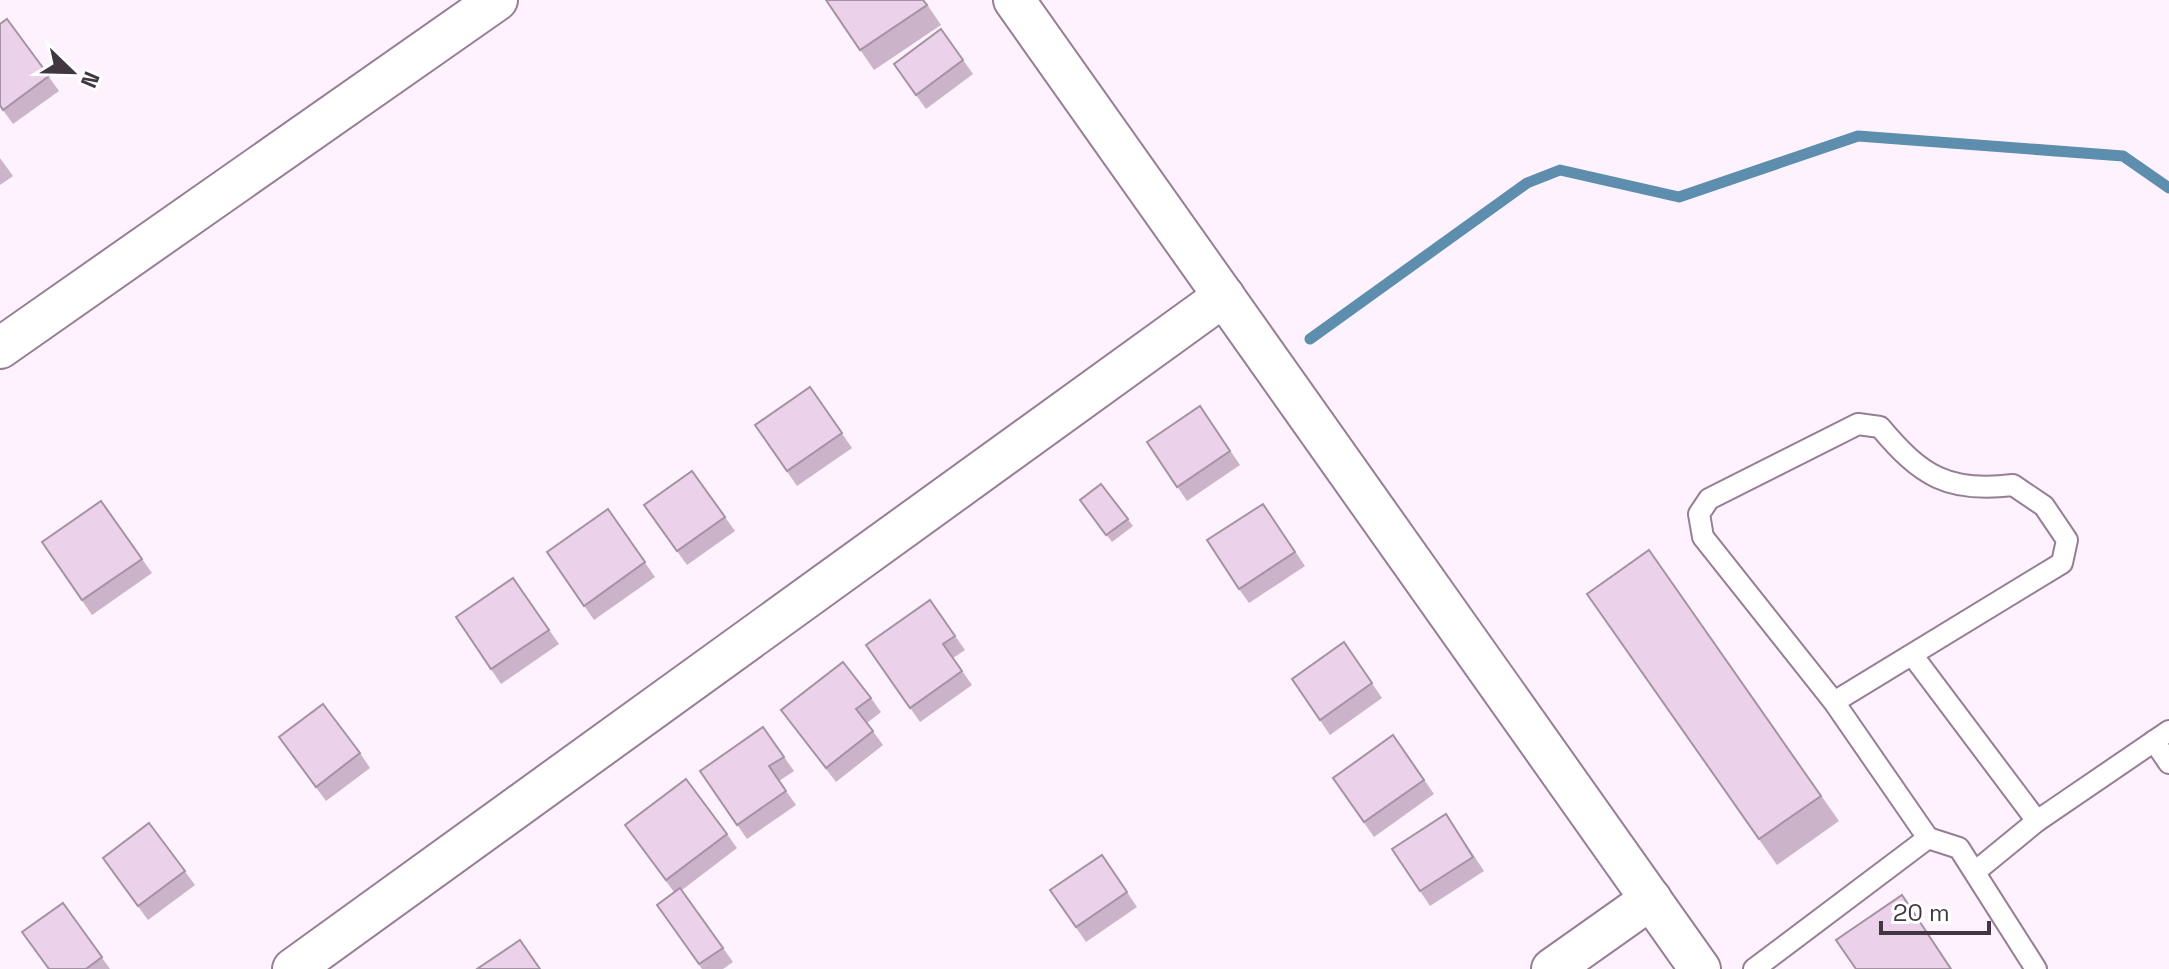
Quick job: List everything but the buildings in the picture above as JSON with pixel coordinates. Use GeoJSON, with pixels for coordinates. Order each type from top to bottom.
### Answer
{"type":"FeatureCollection","features":[{"type":"Feature","properties":{"kind":"street"},"geometry":{"type":"LineString","coordinates":[[0,348],[497,0]]}},
{"type":"Feature","properties":{"kind":"street"},"geometry":{"type":"LineString","coordinates":[[1014,0],[1700,969]]}},
{"type":"Feature","properties":{"kind":"street"},"geometry":{"type":"LineString","coordinates":[[293,969],[1224,296]]}},
{"type":"Feature","properties":{"kind":"street"},"geometry":{"type":"LineString","coordinates":[[1552,969],[1651,899]]}},
{"type":"Feature","properties":{"kind":"lane"},"geometry":{"type":"LineString","coordinates":[[1834,702],[2062,563],[2067,540],[2044,506],[2013,485],[1979,489],[1939,480],[1907,459],[1880,427],[1858,424],[1709,499],[1699,514],[1703,537],[1834,702],[1928,838],[1959,848],[2036,969]]}},
{"type":"Feature","properties":{"kind":"lane"},"geometry":{"type":"LineString","coordinates":[[1913,656],[2037,821]]}},
{"type":"Feature","properties":{"kind":"lane"},"geometry":{"type":"LineString","coordinates":[[1976,871],[2037,821],[2161,736],[2169,763]]}},
{"type":"Feature","properties":{"kind":"lane"},"geometry":{"type":"LineString","coordinates":[[1754,969],[1928,838]]}},
{"type":"Feature","properties":{"kind":"waterway"},"geometry":{"type":"LineString","coordinates":[[1310,339],[1527,183],[1560,170],[1679,197],[1858,136],[2123,156],[2169,188]]}}]}
